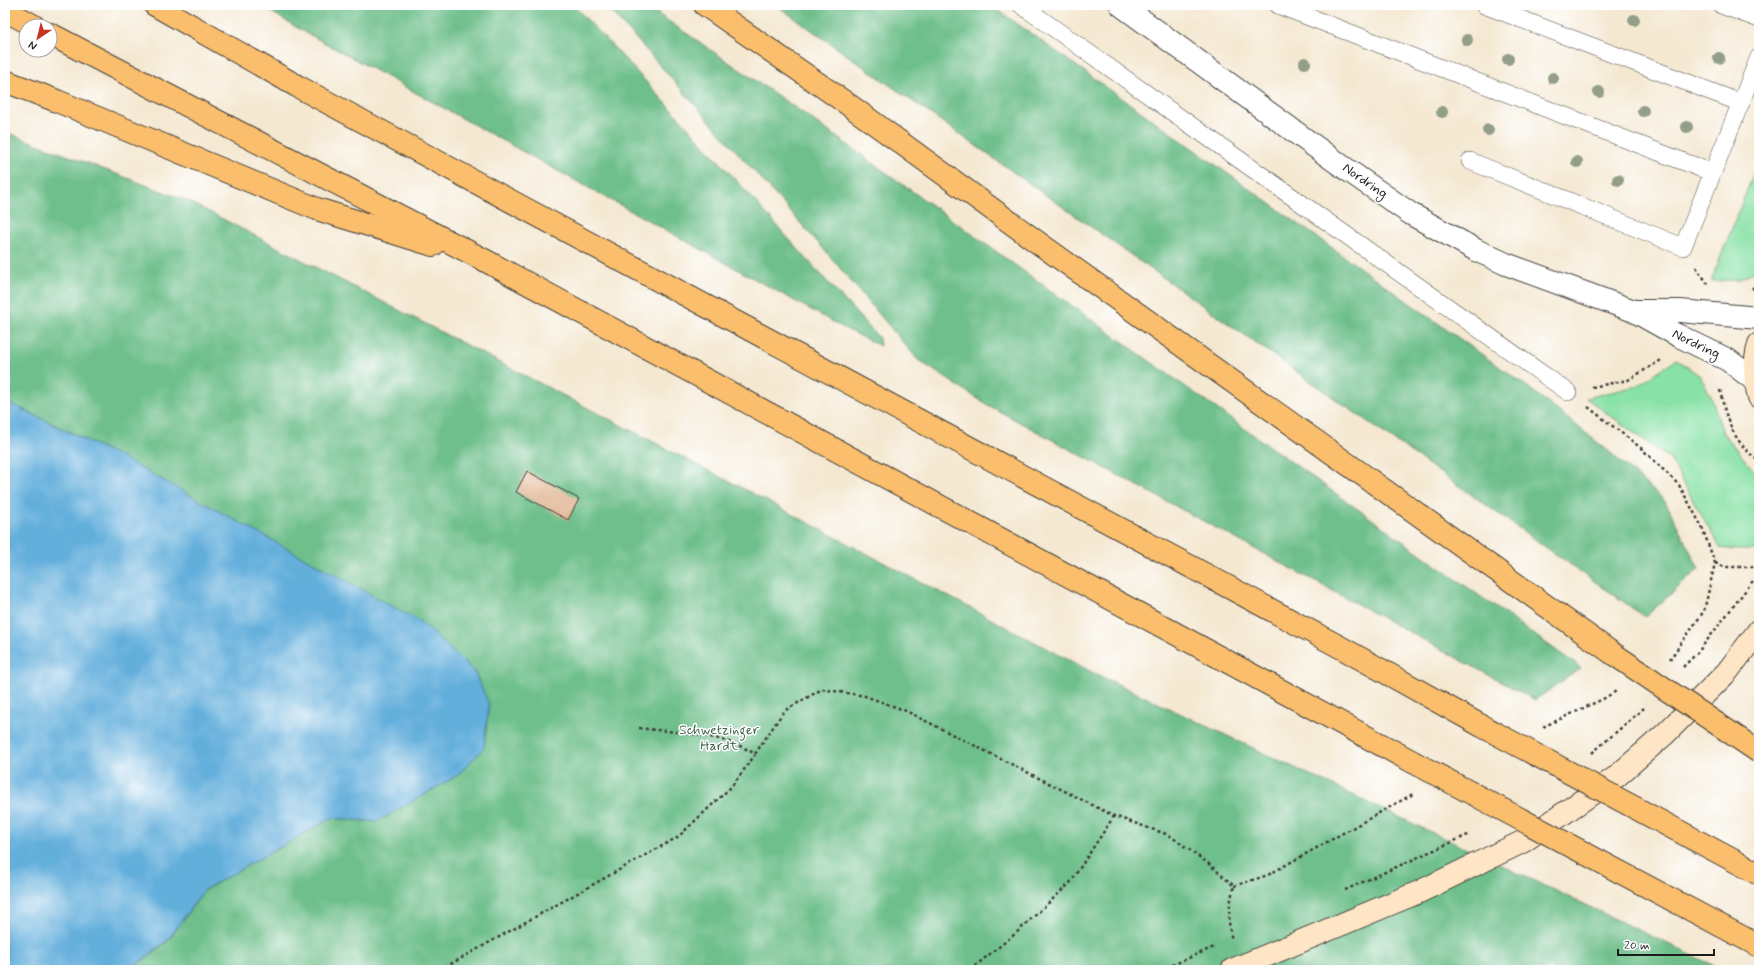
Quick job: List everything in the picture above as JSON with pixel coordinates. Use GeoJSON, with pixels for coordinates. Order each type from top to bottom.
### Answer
{"type":"FeatureCollection","features":[{"type":"Feature","properties":{"kind":"highway"},"geometry":{"type":"LineString","coordinates":[[155,5],[297,86],[1333,644],[1480,726],[1759,874]]}},
{"type":"Feature","properties":{"kind":"highway"},"geometry":{"type":"LineString","coordinates":[[705,5],[849,105],[1033,239],[1612,653],[1759,752]]}},
{"type":"Feature","properties":{"kind":"highway"},"geometry":{"type":"LineString","coordinates":[[5,10],[20,18]]}},
{"type":"Feature","properties":{"kind":"highway"},"geometry":{"type":"LineString","coordinates":[[58,38],[488,262],[1413,762],[1759,946]]}},
{"type":"Feature","properties":{"kind":"highway"},"geometry":{"type":"LineString","coordinates":[[5,81],[57,100],[317,209],[488,262]]}},
{"type":"Feature","properties":{"kind":"main road"},"geometry":{"type":"LineString","coordinates":[[1757,389],[1755,358],[1759,344]]}},
{"type":"Feature","properties":{"kind":"main road"},"geometry":{"type":"LineString","coordinates":[[1232,970],[1419,892],[1524,841],[1616,777],[1665,734],[1727,672],[1759,630]]}},
{"type":"Feature","properties":{"kind":"street","name":"Nordring"},"geometry":{"type":"LineString","coordinates":[[1121,5],[1339,164],[1411,214],[1476,250],[1506,264],[1634,311],[1677,335],[1728,360],[1757,389]]}},
{"type":"Feature","properties":{"kind":"street","name":"Nordring"},"geometry":{"type":"LineString","coordinates":[[1634,311],[1680,311],[1759,318]]}},
{"type":"Feature","properties":{"kind":"lane"},"geometry":{"type":"LineString","coordinates":[[1021,5],[1568,392]]}},
{"type":"Feature","properties":{"kind":"lane"},"geometry":{"type":"LineString","coordinates":[[1278,5],[1713,173]]}},
{"type":"Feature","properties":{"kind":"lane"},"geometry":{"type":"LineString","coordinates":[[1484,5],[1740,103]]}},
{"type":"Feature","properties":{"kind":"lane"},"geometry":{"type":"LineString","coordinates":[[1721,5],[1759,19]]}},
{"type":"Feature","properties":{"kind":"lane"},"geometry":{"type":"LineString","coordinates":[[1470,162],[1683,247],[1759,57]]}},
{"type":"Feature","properties":{"kind":"path"},"geometry":{"type":"LineString","coordinates":[[1683,247],[1711,289]]}},
{"type":"Feature","properties":{"kind":"path"},"geometry":{"type":"LineString","coordinates":[[1568,392],[1628,380],[1668,356]]}},
{"type":"Feature","properties":{"kind":"path"},"geometry":{"type":"LineString","coordinates":[[1719,386],[1727,420],[1746,452],[1759,461]]}},
{"type":"Feature","properties":{"kind":"path"},"geometry":{"type":"LineString","coordinates":[[1568,392],[1641,448],[1679,484],[1702,527],[1715,563],[1725,567],[1759,566]]}},
{"type":"Feature","properties":{"kind":"path"},"geometry":{"type":"LineString","coordinates":[[1698,652],[1759,573]]}},
{"type":"Feature","properties":{"kind":"path"},"geometry":{"type":"LineString","coordinates":[[440,970],[678,837],[731,787],[784,711],[822,689],[865,696],[904,710],[1114,816],[1169,835],[1209,864],[1234,886],[1229,905],[1228,920],[1232,939],[1225,942]]}},
{"type":"Feature","properties":{"kind":"path"},"geometry":{"type":"LineString","coordinates":[[639,728],[725,740],[740,745],[755,754]]}},
{"type":"Feature","properties":{"kind":"path"},"geometry":{"type":"LineString","coordinates":[[970,970],[1015,934],[1070,883],[1114,816]]}},
{"type":"Feature","properties":{"kind":"path"},"geometry":{"type":"LineString","coordinates":[[1161,970],[1218,945]]}},
{"type":"Feature","properties":{"kind":"green space"},"geometry":{"type":"Polygon","coordinates":[[[260,5],[573,5],[690,129],[879,338],[880,346],[844,328],[296,27],[260,5]]]}},
{"type":"Feature","properties":{"kind":"green space"},"geometry":{"type":"Polygon","coordinates":[[[604,5],[645,5],[803,113],[1581,668],[1535,700],[986,404],[918,360],[828,254],[631,33],[604,5]]]}},
{"type":"Feature","properties":{"kind":"green space"},"geometry":{"type":"Polygon","coordinates":[[[776,5],[991,5],[1529,388],[1606,449],[1665,501],[1699,569],[1645,617],[776,5]]]}},
{"type":"Feature","properties":{"kind":"green space","name":"Schwetzinger Hardt"},"geometry":{"type":"Polygon","coordinates":[[[5,132],[188,201],[746,490],[1090,671],[1723,970],[130,970],[169,940],[204,890],[332,818],[377,822],[119,456],[5,401],[5,132]]]}},
{"type":"Feature","properties":{"kind":"green space"},"geometry":{"type":"Polygon","coordinates":[[[1759,160],[1759,269],[1738,280],[1711,281],[1759,160]]]}},
{"type":"Feature","properties":{"kind":"green space"},"geometry":{"type":"Polygon","coordinates":[[[1676,359],[1700,376],[1711,396],[1723,433],[1759,477],[1759,550],[1720,548],[1670,459],[1586,398],[1637,386],[1676,359]]]}},
{"type":"Feature","properties":{"kind":"water"},"geometry":{"type":"Polygon","coordinates":[[[5,401],[119,456],[421,622],[474,671],[489,704],[484,748],[458,775],[377,822],[332,818],[204,890],[168,940],[130,970],[5,970],[5,401]]]}},
{"type":"Feature","properties":{"kind":"building"},"geometry":{"type":"Polygon","coordinates":[[[527,471],[579,499],[568,520],[516,492],[527,471]]]}}]}
